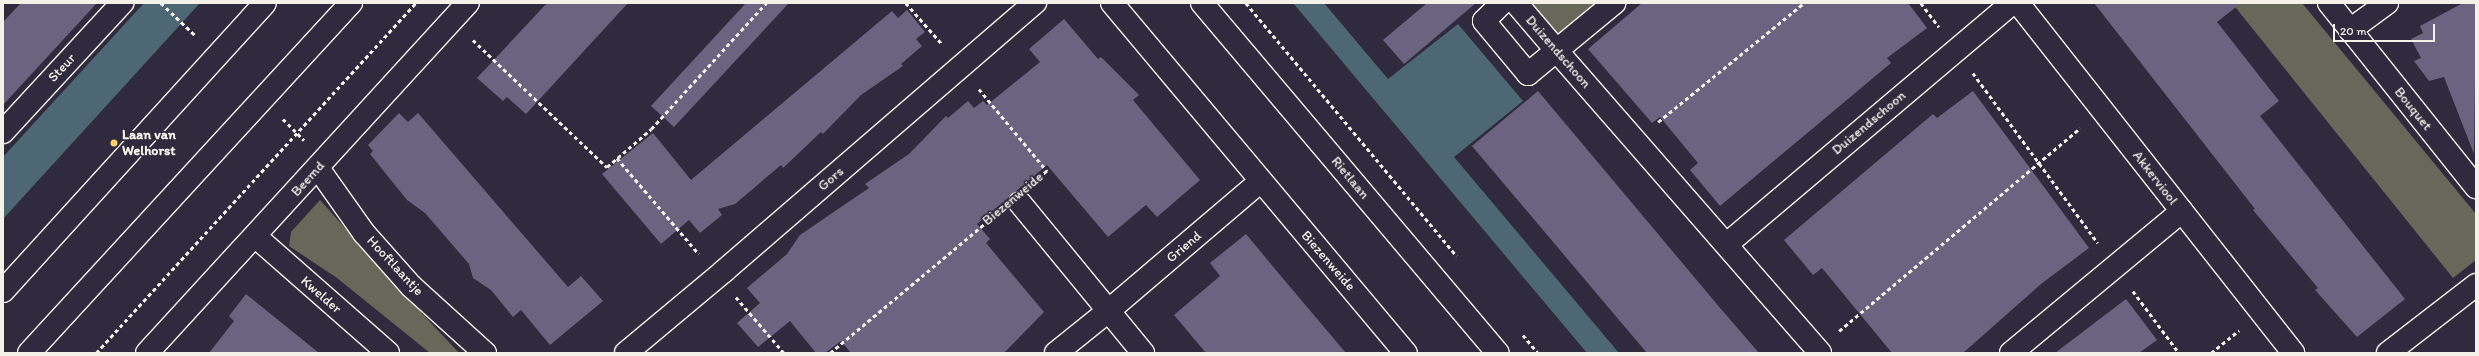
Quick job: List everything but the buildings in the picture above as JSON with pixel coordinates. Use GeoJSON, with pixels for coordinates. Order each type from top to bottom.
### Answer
{"type":"FeatureCollection","features":[{"type":"Feature","properties":{"kind":"street","name":"Steur"},"geometry":{"type":"LineString","coordinates":[[3,132],[122,3]]}},
{"type":"Feature","properties":{"kind":"street"},"geometry":{"type":"LineString","coordinates":[[3,291],[265,3]]}},
{"type":"Feature","properties":{"kind":"street"},"geometry":{"type":"LineString","coordinates":[[29,353],[351,3]]}},
{"type":"Feature","properties":{"kind":"street","name":"Beemd"},"geometry":{"type":"LineString","coordinates":[[146,353],[318,168],[468,3]]}},
{"type":"Feature","properties":{"kind":"street","name":"Gors"},"geometry":{"type":"LineString","coordinates":[[626,353],[724,271],[1035,3]]}},
{"type":"Feature","properties":{"kind":"street","name":"Biezenweide"},"geometry":{"type":"LineString","coordinates":[[1112,3],[1260,182],[1406,353]]}},
{"type":"Feature","properties":{"kind":"street","name":"Rietlaan"},"geometry":{"type":"LineString","coordinates":[[1202,3],[1498,353]]}},
{"type":"Feature","properties":{"kind":"street"},"geometry":{"type":"LineString","coordinates":[[1502,3],[1484,21],[1528,74],[1560,55],[1614,3]]}},
{"type":"Feature","properties":{"kind":"street","name":"Duizendschoon"},"geometry":{"type":"LineString","coordinates":[[1516,3],[1716,237],[1727,244],[1819,351]]}},
{"type":"Feature","properties":{"kind":"street","name":"Duizendschoon"},"geometry":{"type":"LineString","coordinates":[[1727,244],[2012,3]]}},
{"type":"Feature","properties":{"kind":"street","name":"Akkerviool"},"geometry":{"type":"LineString","coordinates":[[2018,3],[2293,353]]}},
{"type":"Feature","properties":{"kind":"street","name":"Bouquet"},"geometry":{"type":"LineString","coordinates":[[2329,3],[2476,187]]}},
{"type":"Feature","properties":{"kind":"street"},"geometry":{"type":"LineString","coordinates":[[2350,30],[2387,3]]}},
{"type":"Feature","properties":{"kind":"street","name":"Hooftlaantje"},"geometry":{"type":"LineString","coordinates":[[318,168],[364,233],[412,286],[485,353]]}},
{"type":"Feature","properties":{"kind":"street","name":"Griend"},"geometry":{"type":"LineString","coordinates":[[1056,353],[1107,312],[1260,182]]}},
{"type":"Feature","properties":{"kind":"street"},"geometry":{"type":"LineString","coordinates":[[1020,203],[1107,312],[1143,353]]}},
{"type":"Feature","properties":{"kind":"street"},"geometry":{"type":"LineString","coordinates":[[2011,353],[2182,211]]}},
{"type":"Feature","properties":{"kind":"street","name":"Kwelder"},"geometry":{"type":"LineString","coordinates":[[255,236],[388,353]]}},
{"type":"Feature","properties":{"kind":"street"},"geometry":{"type":"LineString","coordinates":[[2388,353],[2476,286]]}},
{"type":"Feature","properties":{"kind":"path"},"geometry":{"type":"LineString","coordinates":[[161,3],[187,27]]}},
{"type":"Feature","properties":{"kind":"path"},"geometry":{"type":"LineString","coordinates":[[96,353],[416,3]]}},
{"type":"Feature","properties":{"kind":"path"},"geometry":{"type":"LineString","coordinates":[[453,20],[607,167],[651,129],[766,3]]}},
{"type":"Feature","properties":{"kind":"path","name":"Biezenweide"},"geometry":{"type":"LineString","coordinates":[[906,3],[961,66],[1047,171],[1031,184]]}},
{"type":"Feature","properties":{"kind":"path"},"geometry":{"type":"LineString","coordinates":[[1246,3],[1458,257]]}},
{"type":"Feature","properties":{"kind":"path"},"geometry":{"type":"LineString","coordinates":[[1634,141],[1804,3]]}},
{"type":"Feature","properties":{"kind":"path"},"geometry":{"type":"LineString","coordinates":[[1921,3],[1944,34]]}},
{"type":"Feature","properties":{"kind":"path"},"geometry":{"type":"LineString","coordinates":[[1968,66],[2179,353]]}},
{"type":"Feature","properties":{"kind":"path"},"geometry":{"type":"LineString","coordinates":[[1819,351],[2102,109]]}},
{"type":"Feature","properties":{"kind":"path","name":"Biezenweide"},"geometry":{"type":"LineString","coordinates":[[830,353],[998,213]]}},
{"type":"Feature","properties":{"kind":"path"},"geometry":{"type":"LineString","coordinates":[[2211,353],[2260,312]]}},
{"type":"Feature","properties":{"kind":"path"},"geometry":{"type":"LineString","coordinates":[[1519,330],[1538,353]]}},
{"type":"Feature","properties":{"kind":"green space"},"geometry":{"type":"Polygon","coordinates":[[[1528,3],[1598,3],[1557,38],[1528,3]]]}},
{"type":"Feature","properties":{"kind":"green space"},"geometry":{"type":"Polygon","coordinates":[[[2232,3],[2302,3],[2476,214],[2476,260],[2453,278],[2232,3]]]}},
{"type":"Feature","properties":{"kind":"green space"},"geometry":{"type":"Polygon","coordinates":[[[320,200],[459,353],[430,353],[337,278],[289,246],[291,232],[320,200]]]}},
{"type":"Feature","properties":{"kind":"water"},"geometry":{"type":"Polygon","coordinates":[[[144,3],[200,3],[3,219],[3,157],[144,3]]]}},
{"type":"Feature","properties":{"kind":"water"},"geometry":{"type":"Polygon","coordinates":[[[1293,3],[1324,3],[1388,79],[1458,24],[1523,101],[1454,157],[1619,353],[1587,353],[1293,3]]]}},
{"type":"Feature","properties":{"kind":"place","name":"Laan van Welhorst"},"geometry":{"type":"Point","coordinates":[114,143]}}]}
